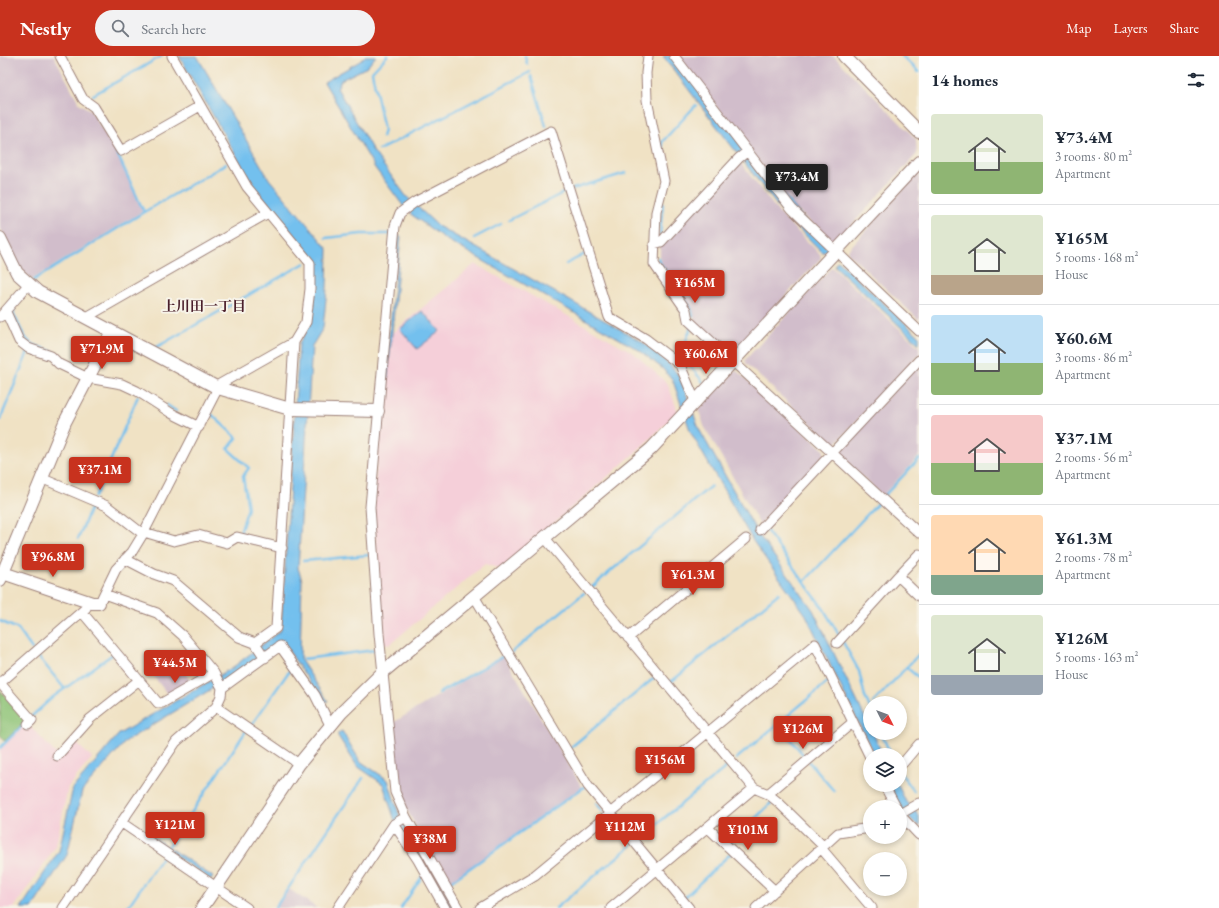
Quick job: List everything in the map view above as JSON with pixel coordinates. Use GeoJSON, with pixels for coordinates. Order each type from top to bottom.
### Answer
{"type":"FeatureCollection","features":[{"type":"Feature","properties":{"kind":"street"},"geometry":{"type":"LineString","coordinates":[[60,56],[83,99],[94,107],[121,151],[200,106]]}},
{"type":"Feature","properties":{"kind":"street"},"geometry":{"type":"LineString","coordinates":[[172,56],[247,188],[310,263],[310,289],[306,322],[294,342],[291,409],[276,628],[255,643]]}},
{"type":"Feature","properties":{"kind":"street"},"geometry":{"type":"LineString","coordinates":[[648,56],[646,73],[647,100],[664,181],[656,212],[654,264],[686,310],[688,320],[919,532]]}},
{"type":"Feature","properties":{"kind":"street"},"geometry":{"type":"LineString","coordinates":[[674,56],[792,209],[919,331]]}},
{"type":"Feature","properties":{"kind":"street"},"geometry":{"type":"LineString","coordinates":[[844,56],[919,132]]}},
{"type":"Feature","properties":{"kind":"street"},"geometry":{"type":"LineString","coordinates":[[445,908],[418,860],[400,821],[395,792],[383,672],[370,507],[395,226],[400,213],[415,202],[551,131],[609,316],[646,338],[680,365],[695,404]]}},
{"type":"Feature","properties":{"kind":"street"},"geometry":{"type":"LineString","coordinates":[[654,244],[661,242],[738,158],[747,152]]}},
{"type":"Feature","properties":{"kind":"street"},"geometry":{"type":"LineString","coordinates":[[202,908],[299,764],[330,724],[383,672],[652,449],[919,162]]}},
{"type":"Feature","properties":{"kind":"street"},"geometry":{"type":"LineString","coordinates":[[86,318],[268,213]]}},
{"type":"Feature","properties":{"kind":"street"},"geometry":{"type":"LineString","coordinates":[[0,238],[12,266],[28,285],[86,318],[218,388],[291,409],[378,412]]}},
{"type":"Feature","properties":{"kind":"street"},"geometry":{"type":"LineString","coordinates":[[28,285],[3,314],[19,341],[28,348],[51,356],[59,364],[88,378],[122,384],[138,391],[171,413],[199,427]]}},
{"type":"Feature","properties":{"kind":"street"},"geometry":{"type":"LineString","coordinates":[[63,908],[122,824],[176,742],[216,707],[221,696],[221,687],[214,674],[183,636],[157,613],[98,600],[1,575],[65,422],[112,332]]}},
{"type":"Feature","properties":{"kind":"street"},"geometry":{"type":"LineString","coordinates":[[28,724],[32,720],[0,683],[98,600],[116,569],[132,552],[143,533],[220,384],[294,342]]}},
{"type":"Feature","properties":{"kind":"street"},"geometry":{"type":"LineString","coordinates":[[760,530],[919,360]]}},
{"type":"Feature","properties":{"kind":"street"},"geometry":{"type":"LineString","coordinates":[[41,478],[107,506],[143,533],[174,541],[198,535],[227,544],[237,537],[282,548]]}},
{"type":"Feature","properties":{"kind":"street"},"geometry":{"type":"LineString","coordinates":[[545,538],[754,788],[768,794],[822,847],[872,908]]}},
{"type":"Feature","properties":{"kind":"street"},"geometry":{"type":"LineString","coordinates":[[628,638],[746,539]]}},
{"type":"Feature","properties":{"kind":"street"},"geometry":{"type":"LineString","coordinates":[[837,643],[919,554]]}},
{"type":"Feature","properties":{"kind":"street"},"geometry":{"type":"LineString","coordinates":[[126,559],[154,574],[173,581],[239,637],[255,643],[265,658]]}},
{"type":"Feature","properties":{"kind":"street"},"geometry":{"type":"LineString","coordinates":[[898,576],[919,596]]}},
{"type":"Feature","properties":{"kind":"street"},"geometry":{"type":"LineString","coordinates":[[474,596],[588,786],[689,908]]}},
{"type":"Feature","properties":{"kind":"street"},"geometry":{"type":"LineString","coordinates":[[82,612],[138,681],[158,703],[162,703],[214,674]]}},
{"type":"Feature","properties":{"kind":"street"},"geometry":{"type":"LineString","coordinates":[[480,908],[535,875],[815,644],[865,748]]}},
{"type":"Feature","properties":{"kind":"street"},"geometry":{"type":"LineString","coordinates":[[221,687],[265,658],[280,646],[315,695],[330,724]]}},
{"type":"Feature","properties":{"kind":"street"},"geometry":{"type":"LineString","coordinates":[[57,756],[90,719],[138,681]]}},
{"type":"Feature","properties":{"kind":"street"},"geometry":{"type":"LineString","coordinates":[[216,707],[299,764]]}},
{"type":"Feature","properties":{"kind":"street"},"geometry":{"type":"LineString","coordinates":[[768,794],[852,723]]}},
{"type":"Feature","properties":{"kind":"street"},"geometry":{"type":"LineString","coordinates":[[907,758],[919,744]]}},
{"type":"Feature","properties":{"kind":"street"},"geometry":{"type":"LineString","coordinates":[[610,908],[754,788]]}},
{"type":"Feature","properties":{"kind":"street"},"geometry":{"type":"LineString","coordinates":[[907,808],[916,804]]}},
{"type":"Feature","properties":{"kind":"street"},"geometry":{"type":"LineString","coordinates":[[907,820],[919,835]]}},
{"type":"Feature","properties":{"kind":"street"},"geometry":{"type":"LineString","coordinates":[[338,908],[400,821]]}},
{"type":"Feature","properties":{"kind":"street"},"geometry":{"type":"LineString","coordinates":[[400,821],[458,908]]}},
{"type":"Feature","properties":{"kind":"street"},"geometry":{"type":"LineString","coordinates":[[122,824],[247,908]]}},
{"type":"Feature","properties":{"kind":"street"},"geometry":{"type":"LineString","coordinates":[[707,827],[775,891]]}},
{"type":"Feature","properties":{"kind":"street"},"geometry":{"type":"LineString","coordinates":[[756,908],[838,833],[863,829]]}},
{"type":"Feature","properties":{"kind":"shaded area"},"geometry":{"type":"Polygon","coordinates":[[[0,56],[54,56],[79,103],[91,111],[118,156],[143,211],[31,280],[15,262],[0,226],[0,56]]]}},
{"type":"Feature","properties":{"kind":"shaded area"},"geometry":{"type":"Polygon","coordinates":[[[677,56],[834,56],[916,139],[917,154],[834,244],[795,208],[677,56]]]}},
{"type":"Feature","properties":{"kind":"shaded area"},"geometry":{"type":"Polygon","coordinates":[[[739,161],[779,213],[820,254],[821,258],[733,352],[729,353],[695,322],[691,307],[660,261],[660,245],[739,161]]]}},
{"type":"Feature","properties":{"kind":"shaded area"},"geometry":{"type":"Polygon","coordinates":[[[919,172],[919,320],[848,253],[848,250],[919,172]]]}},
{"type":"Feature","properties":{"kind":"shaded area"},"geometry":{"type":"Polygon","coordinates":[[[475,264],[634,353],[668,384],[678,412],[636,452],[501,569],[485,564],[389,645],[383,643],[373,504],[382,407],[385,407],[392,333],[475,264]]]}},
{"type":"Feature","properties":{"kind":"shaded area"},"geometry":{"type":"Polygon","coordinates":[[[832,267],[919,347],[919,354],[835,444],[832,443],[746,364],[745,360],[832,267]]]}},
{"type":"Feature","properties":{"kind":"shaded area"},"geometry":{"type":"Polygon","coordinates":[[[919,363],[919,456],[882,496],[839,454],[838,451],[919,363]]]}},
{"type":"Feature","properties":{"kind":"shaded area"},"geometry":{"type":"Polygon","coordinates":[[[735,371],[738,372],[824,450],[824,456],[760,525],[704,426],[699,409],[735,371]]]}},
{"type":"Feature","properties":{"kind":"shaded area"},"geometry":{"type":"Polygon","coordinates":[[[504,656],[582,787],[447,884],[400,797],[391,724],[504,656]]]}},
{"type":"Feature","properties":{"kind":"shaded area"},"geometry":{"type":"Polygon","coordinates":[[[178,665],[192,682],[169,696],[154,677],[178,665]]]}},
{"type":"Feature","properties":{"kind":"shaded area"},"geometry":{"type":"Polygon","coordinates":[[[26,722],[59,757],[74,741],[92,758],[68,787],[56,846],[14,908],[0,908],[0,748],[26,722]]]}},
{"type":"Feature","properties":{"kind":"shaded area"},"geometry":{"type":"Polygon","coordinates":[[[289,889],[317,908],[276,908],[289,889]]]}},
{"type":"Feature","properties":{"kind":"green space"},"geometry":{"type":"Polygon","coordinates":[[[0,690],[26,720],[5,741],[0,735],[0,690]]]}},
{"type":"Feature","properties":{"kind":"water"},"geometry":{"type":"Polygon","coordinates":[[[179,56],[197,56],[269,179],[328,249],[327,289],[323,328],[312,346],[298,568],[302,580],[300,659],[328,701],[324,703],[282,641],[238,673],[126,741],[82,791],[67,855],[32,908],[21,908],[59,851],[73,788],[119,734],[232,668],[281,630],[299,343],[311,323],[316,288],[315,260],[254,187],[179,56]]]}},
{"type":"Feature","properties":{"kind":"water"},"geometry":{"type":"Polygon","coordinates":[[[365,56],[376,56],[367,67],[341,80],[337,88],[373,151],[406,196],[438,226],[641,341],[669,364],[680,377],[699,429],[758,534],[813,610],[863,714],[863,732],[806,615],[753,541],[691,433],[673,381],[663,369],[639,350],[445,239],[412,215],[404,207],[375,168],[324,82],[360,61],[365,56]]]}},
{"type":"Feature","properties":{"kind":"water"},"geometry":{"type":"Polygon","coordinates":[[[663,56],[672,56],[828,249],[825,252],[822,252],[782,212],[663,56]]]}},
{"type":"Feature","properties":{"kind":"water"},"geometry":{"type":"Polygon","coordinates":[[[399,234],[401,237],[385,407],[382,407],[399,234]]]}},
{"type":"Feature","properties":{"kind":"water"},"geometry":{"type":"Polygon","coordinates":[[[838,261],[919,336],[919,344],[836,267],[835,264],[838,261]]]}},
{"type":"Feature","properties":{"kind":"water"},"geometry":{"type":"Polygon","coordinates":[[[422,311],[440,331],[417,349],[400,329],[422,311]]]}},
{"type":"Feature","properties":{"kind":"water"},"geometry":{"type":"Polygon","coordinates":[[[342,731],[360,761],[388,780],[400,817],[424,853],[453,908],[448,908],[395,821],[383,784],[357,766],[338,736],[338,733],[342,731]]]}},
{"type":"Feature","properties":{"kind":"water"},"geometry":{"type":"Polygon","coordinates":[[[867,740],[876,740],[880,748],[871,748],[867,740]]]}},
{"type":"Feature","properties":{"kind":"water"},"geometry":{"type":"Polygon","coordinates":[[[892,792],[901,792],[905,800],[896,800],[892,792]]]}},
{"type":"Feature","properties":{"kind":"water"},"geometry":{"type":"Polygon","coordinates":[[[907,803],[919,815],[919,827],[907,815],[907,803]]]}},
{"type":"Feature","properties":{"kind":"water"},"geometry":{"type":"Polygon","coordinates":[[[128,820],[213,877],[211,880],[127,823],[128,820]]]}},
{"type":"Feature","properties":{"kind":"waterway"},"geometry":{"type":"LineString","coordinates":[[93,95],[162,56]]}},
{"type":"Feature","properties":{"kind":"waterway"},"geometry":{"type":"LineString","coordinates":[[382,137],[384,130],[372,72],[387,56]]}},
{"type":"Feature","properties":{"kind":"waterway"},"geometry":{"type":"LineString","coordinates":[[525,56],[527,64]]}},
{"type":"Feature","properties":{"kind":"waterway"},"geometry":{"type":"LineString","coordinates":[[902,56],[919,72]]}},
{"type":"Feature","properties":{"kind":"waterway"},"geometry":{"type":"LineString","coordinates":[[379,150],[530,72]]}},
{"type":"Feature","properties":{"kind":"waterway"},"geometry":{"type":"LineString","coordinates":[[531,76],[546,126]]}},
{"type":"Feature","properties":{"kind":"waterway"},"geometry":{"type":"LineString","coordinates":[[667,175],[662,142],[696,105]]}},
{"type":"Feature","properties":{"kind":"waterway"},"geometry":{"type":"LineString","coordinates":[[116,151],[144,212]]}},
{"type":"Feature","properties":{"kind":"waterway"},"geometry":{"type":"LineString","coordinates":[[34,280],[144,212],[226,164]]}},
{"type":"Feature","properties":{"kind":"waterway"},"geometry":{"type":"LineString","coordinates":[[573,189],[626,173]]}},
{"type":"Feature","properties":{"kind":"waterway"},"geometry":{"type":"LineString","coordinates":[[509,220],[565,192]]}},
{"type":"Feature","properties":{"kind":"waterway"},"geometry":{"type":"LineString","coordinates":[[660,234],[663,203]]}},
{"type":"Feature","properties":{"kind":"waterway"},"geometry":{"type":"LineString","coordinates":[[474,238],[501,224]]}},
{"type":"Feature","properties":{"kind":"waterway"},"geometry":{"type":"LineString","coordinates":[[326,238],[361,234],[390,234]]}},
{"type":"Feature","properties":{"kind":"waterway"},"geometry":{"type":"LineString","coordinates":[[566,264],[585,254]]}},
{"type":"Feature","properties":{"kind":"waterway"},"geometry":{"type":"LineString","coordinates":[[658,258],[659,262],[691,308],[693,316]]}},
{"type":"Feature","properties":{"kind":"waterway"},"geometry":{"type":"LineString","coordinates":[[155,348],[305,263]]}},
{"type":"Feature","properties":{"kind":"waterway"},"geometry":{"type":"LineString","coordinates":[[14,310],[13,313],[23,334],[28,340],[35,345],[50,350],[59,358]]}},
{"type":"Feature","properties":{"kind":"waterway"},"geometry":{"type":"LineString","coordinates":[[680,357],[691,327]]}},
{"type":"Feature","properties":{"kind":"waterway"},"geometry":{"type":"LineString","coordinates":[[0,420],[28,352]]}},
{"type":"Feature","properties":{"kind":"waterway"},"geometry":{"type":"LineString","coordinates":[[673,355],[686,363],[703,382]]}},
{"type":"Feature","properties":{"kind":"waterway"},"geometry":{"type":"LineString","coordinates":[[95,497],[138,396]]}},
{"type":"Feature","properties":{"kind":"waterway"},"geometry":{"type":"LineString","coordinates":[[167,405],[176,411]]}},
{"type":"Feature","properties":{"kind":"waterway"},"geometry":{"type":"LineString","coordinates":[[210,413],[237,438],[228,449],[249,468],[243,476],[248,508],[240,533],[243,534]]}},
{"type":"Feature","properties":{"kind":"waterway"},"geometry":{"type":"LineString","coordinates":[[885,495],[919,459]]}},
{"type":"Feature","properties":{"kind":"waterway"},"geometry":{"type":"LineString","coordinates":[[592,587],[711,486]]}},
{"type":"Feature","properties":{"kind":"waterway"},"geometry":{"type":"LineString","coordinates":[[78,539],[93,502]]}},
{"type":"Feature","properties":{"kind":"waterway"},"geometry":{"type":"LineString","coordinates":[[804,582],[879,502]]}},
{"type":"Feature","properties":{"kind":"waterway"},"geometry":{"type":"LineString","coordinates":[[766,530],[823,608],[839,635]]}},
{"type":"Feature","properties":{"kind":"waterway"},"geometry":{"type":"LineString","coordinates":[[303,561],[369,555]]}},
{"type":"Feature","properties":{"kind":"waterway"},"geometry":{"type":"LineString","coordinates":[[512,652],[584,593]]}},
{"type":"Feature","properties":{"kind":"waterway"},"geometry":{"type":"LineString","coordinates":[[670,681],[671,682],[779,593]]}},
{"type":"Feature","properties":{"kind":"waterway"},"geometry":{"type":"LineString","coordinates":[[0,621],[18,629],[32,649]]}},
{"type":"Feature","properties":{"kind":"waterway"},"geometry":{"type":"LineString","coordinates":[[843,642],[859,671],[865,696]]}},
{"type":"Feature","properties":{"kind":"waterway"},"geometry":{"type":"LineString","coordinates":[[303,659],[375,650]]}},
{"type":"Feature","properties":{"kind":"waterway"},"geometry":{"type":"LineString","coordinates":[[32,716],[53,697],[113,654]]}},
{"type":"Feature","properties":{"kind":"waterway"},"geometry":{"type":"LineString","coordinates":[[880,696],[919,654]]}},
{"type":"Feature","properties":{"kind":"waterway"},"geometry":{"type":"LineString","coordinates":[[37,655],[64,688]]}},
{"type":"Feature","properties":{"kind":"waterway"},"geometry":{"type":"LineString","coordinates":[[439,693],[505,655]]}},
{"type":"Feature","properties":{"kind":"waterway"},"geometry":{"type":"LineString","coordinates":[[250,727],[292,667]]}},
{"type":"Feature","properties":{"kind":"waterway"},"geometry":{"type":"LineString","coordinates":[[906,667],[919,678]]}},
{"type":"Feature","properties":{"kind":"waterway"},"geometry":{"type":"LineString","coordinates":[[570,748],[654,678]]}},
{"type":"Feature","properties":{"kind":"waterway"},"geometry":{"type":"LineString","coordinates":[[736,759],[828,682]]}},
{"type":"Feature","properties":{"kind":"waterway"},"geometry":{"type":"LineString","coordinates":[[0,748],[25,723]]}},
{"type":"Feature","properties":{"kind":"waterway"},"geometry":{"type":"LineString","coordinates":[[778,724],[806,758]]}},
{"type":"Feature","properties":{"kind":"waterway"},"geometry":{"type":"LineString","coordinates":[[167,849],[246,731]]}},
{"type":"Feature","properties":{"kind":"waterway"},"geometry":{"type":"LineString","coordinates":[[884,740],[888,748]]}},
{"type":"Feature","properties":{"kind":"waterway"},"geometry":{"type":"LineString","coordinates":[[809,762],[834,791]]}},
{"type":"Feature","properties":{"kind":"waterway"},"geometry":{"type":"LineString","coordinates":[[636,841],[729,765]]}},
{"type":"Feature","properties":{"kind":"waterway"},"geometry":{"type":"LineString","coordinates":[[275,908],[363,778]]}},
{"type":"Feature","properties":{"kind":"waterway"},"geometry":{"type":"LineString","coordinates":[[907,782],[914,791]]}},
{"type":"Feature","properties":{"kind":"waterway"},"geometry":{"type":"LineString","coordinates":[[449,883],[584,787]]}},
{"type":"Feature","properties":{"kind":"waterway"},"geometry":{"type":"LineString","coordinates":[[596,803],[604,812]]}},
{"type":"Feature","properties":{"kind":"waterway"},"geometry":{"type":"LineString","coordinates":[[730,843],[771,803]]}},
{"type":"Feature","properties":{"kind":"waterway"},"geometry":{"type":"LineString","coordinates":[[556,908],[632,845]]}},
{"type":"Feature","properties":{"kind":"waterway"},"geometry":{"type":"LineString","coordinates":[[684,898],[731,853]]}},
{"type":"Feature","properties":{"kind":"waterway"},"geometry":{"type":"LineString","coordinates":[[127,908],[164,854]]}},
{"type":"Feature","properties":{"kind":"waterway"},"geometry":{"type":"LineString","coordinates":[[401,908],[423,875]]}},
{"type":"Feature","properties":{"kind":"district","name":"上川田一丁目"},"geometry":{"type":"Point","coordinates":[204,306]}}]}
